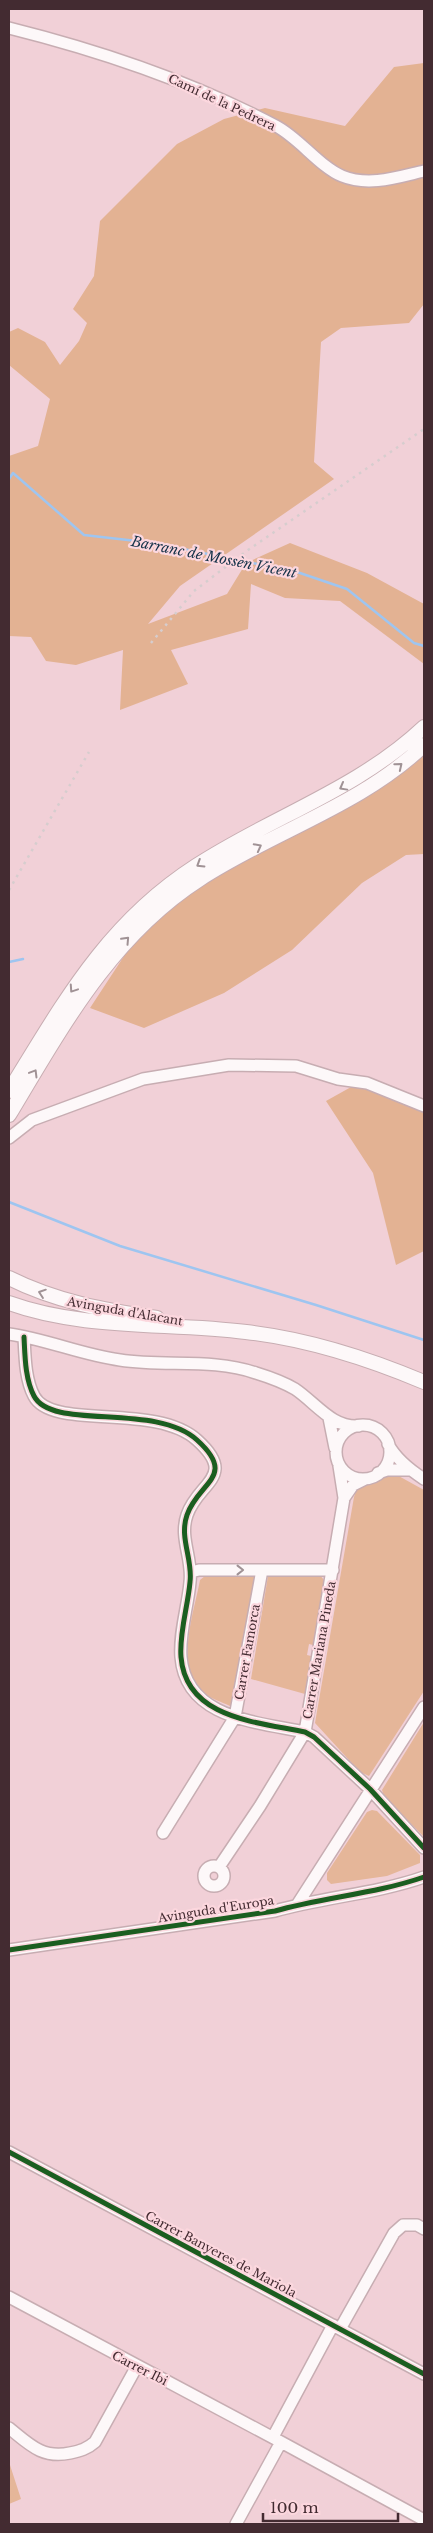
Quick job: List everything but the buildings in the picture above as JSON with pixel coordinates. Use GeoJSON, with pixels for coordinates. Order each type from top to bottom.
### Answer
{"type":"FeatureCollection","features":[{"type":"Feature","properties":{"kind":"main road"},"geometry":{"type":"LineString","coordinates":[[9,1091],[78,981],[100,951],[141,908],[197,865],[349,784],[385,760],[424,727]]}},
{"type":"Feature","properties":{"kind":"main road"},"geometry":{"type":"LineString","coordinates":[[9,1115],[99,972],[151,915],[201,878],[315,817],[390,772],[424,745]]}},
{"type":"Feature","properties":{"kind":"main road","name":"Avinguda d'Alacant"},"geometry":{"type":"LineString","coordinates":[[9,1278],[29,1289],[60,1299],[142,1316],[245,1331]]}},
{"type":"Feature","properties":{"kind":"main road"},"geometry":{"type":"LineString","coordinates":[[9,1303],[52,1314],[93,1320],[245,1331],[332,1349],[369,1360],[424,1382]]}},
{"type":"Feature","properties":{"kind":"street","name":"Camí de la Pedrera"},"geometry":{"type":"LineString","coordinates":[[9,28],[127,61],[250,113],[293,137],[341,176],[370,181],[424,171]]}},
{"type":"Feature","properties":{"kind":"street"},"geometry":{"type":"LineString","coordinates":[[9,1138],[32,1120],[143,1079],[229,1065],[296,1066],[338,1079],[366,1083],[424,1106]]}},
{"type":"Feature","properties":{"kind":"street"},"geometry":{"type":"LineString","coordinates":[[9,1334],[111,1359],[154,1363],[207,1364],[255,1373],[296,1390],[329,1418],[347,1427],[371,1427],[380,1431],[393,1452],[411,1470],[424,1479]]}},
{"type":"Feature","properties":{"kind":"street"},"geometry":{"type":"LineString","coordinates":[[24,1337],[30,1384],[40,1404],[50,1410],[79,1416],[124,1416],[158,1421],[184,1430],[204,1447],[214,1462],[214,1477],[200,1493],[187,1515],[184,1535],[191,1572],[181,1646],[181,1658],[187,1681],[206,1704],[225,1714],[305,1732],[321,1743],[370,1789],[424,1848]]}},
{"type":"Feature","properties":{"kind":"street","name":"Carrer Mariana Pineda"},"geometry":{"type":"LineString","coordinates":[[219,1867],[260,1806],[305,1732],[344,1498],[341,1472],[329,1418]]}},
{"type":"Feature","properties":{"kind":"street"},"geometry":{"type":"LineString","coordinates":[[359,1426],[345,1432],[339,1439],[337,1456],[348,1474],[359,1478],[373,1476],[387,1464],[390,1455],[388,1442]]}},
{"type":"Feature","properties":{"kind":"street"},"geometry":{"type":"LineString","coordinates":[[344,1498],[353,1485],[387,1470],[411,1470]]}},
{"type":"Feature","properties":{"kind":"street","name":"Carrer Famorca"},"geometry":{"type":"LineString","coordinates":[[163,1833],[236,1717],[262,1570]]}},
{"type":"Feature","properties":{"kind":"street"},"geometry":{"type":"LineString","coordinates":[[191,1572],[333,1570]]}},
{"type":"Feature","properties":{"kind":"street"},"geometry":{"type":"LineString","coordinates":[[297,1904],[424,1707]]}},
{"type":"Feature","properties":{"kind":"street","name":"Avinguda d'Europa"},"geometry":{"type":"LineString","coordinates":[[9,1950],[275,1911],[297,1904],[386,1889],[424,1877]]}},
{"type":"Feature","properties":{"kind":"street","name":"Carrer Banyeres de Mariola"},"geometry":{"type":"LineString","coordinates":[[9,2152],[424,2374]]}},
{"type":"Feature","properties":{"kind":"street"},"geometry":{"type":"LineString","coordinates":[[236,2524],[277,2440],[337,2327],[394,2233],[403,2224],[421,2227]]}},
{"type":"Feature","properties":{"kind":"street","name":"Carrer Ibi"},"geometry":{"type":"LineString","coordinates":[[9,2297],[424,2520]]}},
{"type":"Feature","properties":{"kind":"street"},"geometry":{"type":"LineString","coordinates":[[9,2428],[34,2449],[43,2453],[60,2455],[88,2448],[95,2442],[137,2366]]}},
{"type":"Feature","properties":{"kind":"shaded area"},"geometry":{"type":"Polygon","coordinates":[[[424,63],[424,304],[409,323],[341,328],[321,342],[314,462],[334,479],[180,586],[148,624],[227,594],[246,563],[290,543],[367,573],[424,604],[424,664],[340,601],[285,598],[251,584],[248,629],[171,650],[188,684],[120,710],[123,650],[76,665],[46,661],[31,637],[9,636],[9,456],[38,446],[50,399],[9,365],[9,332],[18,328],[45,342],[60,365],[79,341],[87,323],[73,309],[94,276],[100,221],[177,144],[224,119],[265,108],[345,126],[394,67],[424,63]]]}},
{"type":"Feature","properties":{"kind":"shaded area"},"geometry":{"type":"Polygon","coordinates":[[[424,740],[424,854],[406,855],[362,883],[292,950],[224,993],[144,1028],[90,1008],[151,915],[394,769],[424,740]]]}},
{"type":"Feature","properties":{"kind":"shaded area"},"geometry":{"type":"Polygon","coordinates":[[[360,1082],[424,1101],[424,1251],[396,1265],[373,1173],[326,1101],[360,1082]]]}},
{"type":"Feature","properties":{"kind":"shaded area"},"geometry":{"type":"Polygon","coordinates":[[[395,1474],[424,1490],[424,1691],[369,1776],[360,1772],[315,1723],[354,1497],[357,1488],[387,1475],[395,1474]]]}},
{"type":"Feature","properties":{"kind":"shaded area"},"geometry":{"type":"Polygon","coordinates":[[[319,1574],[324,1580],[313,1645],[309,1644],[307,1655],[311,1656],[305,1694],[251,1679],[268,1576],[319,1574]]]}},
{"type":"Feature","properties":{"kind":"shaded area"},"geometry":{"type":"Polygon","coordinates":[[[253,1575],[256,1578],[230,1706],[205,1694],[195,1683],[190,1670],[188,1640],[200,1580],[205,1576],[253,1575]]]}},
{"type":"Feature","properties":{"kind":"shaded area"},"geometry":{"type":"Polygon","coordinates":[[[424,1722],[424,1837],[384,1796],[382,1790],[424,1722]]]}},
{"type":"Feature","properties":{"kind":"shaded area"},"geometry":{"type":"Polygon","coordinates":[[[377,1811],[420,1855],[420,1863],[387,1876],[331,1884],[327,1880],[327,1873],[367,1812],[377,1811]]]}},
{"type":"Feature","properties":{"kind":"shaded area"},"geometry":{"type":"Polygon","coordinates":[[[9,2462],[21,2499],[9,2504],[9,2462]]]}},
{"type":"Feature","properties":{"kind":"waterway","name":"Barranc de Mossèn Vicent"},"geometry":{"type":"LineString","coordinates":[[9,479],[13,473],[84,535],[154,543],[297,572],[347,589],[414,643],[424,646]]}},
{"type":"Feature","properties":{"kind":"waterway"},"geometry":{"type":"LineString","coordinates":[[9,962],[23,959]]}},
{"type":"Feature","properties":{"kind":"waterway"},"geometry":{"type":"LineString","coordinates":[[9,1202],[120,1246],[316,1305],[424,1340]]}},
{"type":"Feature","properties":{"kind":"railway"},"geometry":{"type":"LineString","coordinates":[[151,643],[194,591],[248,550],[424,429]]}},
{"type":"Feature","properties":{"kind":"railway"},"geometry":{"type":"LineString","coordinates":[[9,890],[89,752]]}},
{"type":"Feature","properties":{"kind":"cycle path"},"geometry":{"type":"LineString","coordinates":[[24,1337],[26,1367],[31,1389],[34,1396],[44,1406],[61,1412],[156,1422],[179,1429],[197,1440],[209,1452],[215,1471],[212,1479],[192,1504],[185,1524],[185,1540],[190,1573],[181,1639],[181,1657],[186,1678],[196,1693],[210,1705],[227,1714],[266,1725],[305,1732],[314,1737],[370,1789],[424,1848]]}},
{"type":"Feature","properties":{"kind":"cycle path"},"geometry":{"type":"LineString","coordinates":[[9,1950],[275,1911],[387,1888],[424,1877]]}},
{"type":"Feature","properties":{"kind":"cycle path"},"geometry":{"type":"LineString","coordinates":[[9,2152],[424,2374]]}}]}
